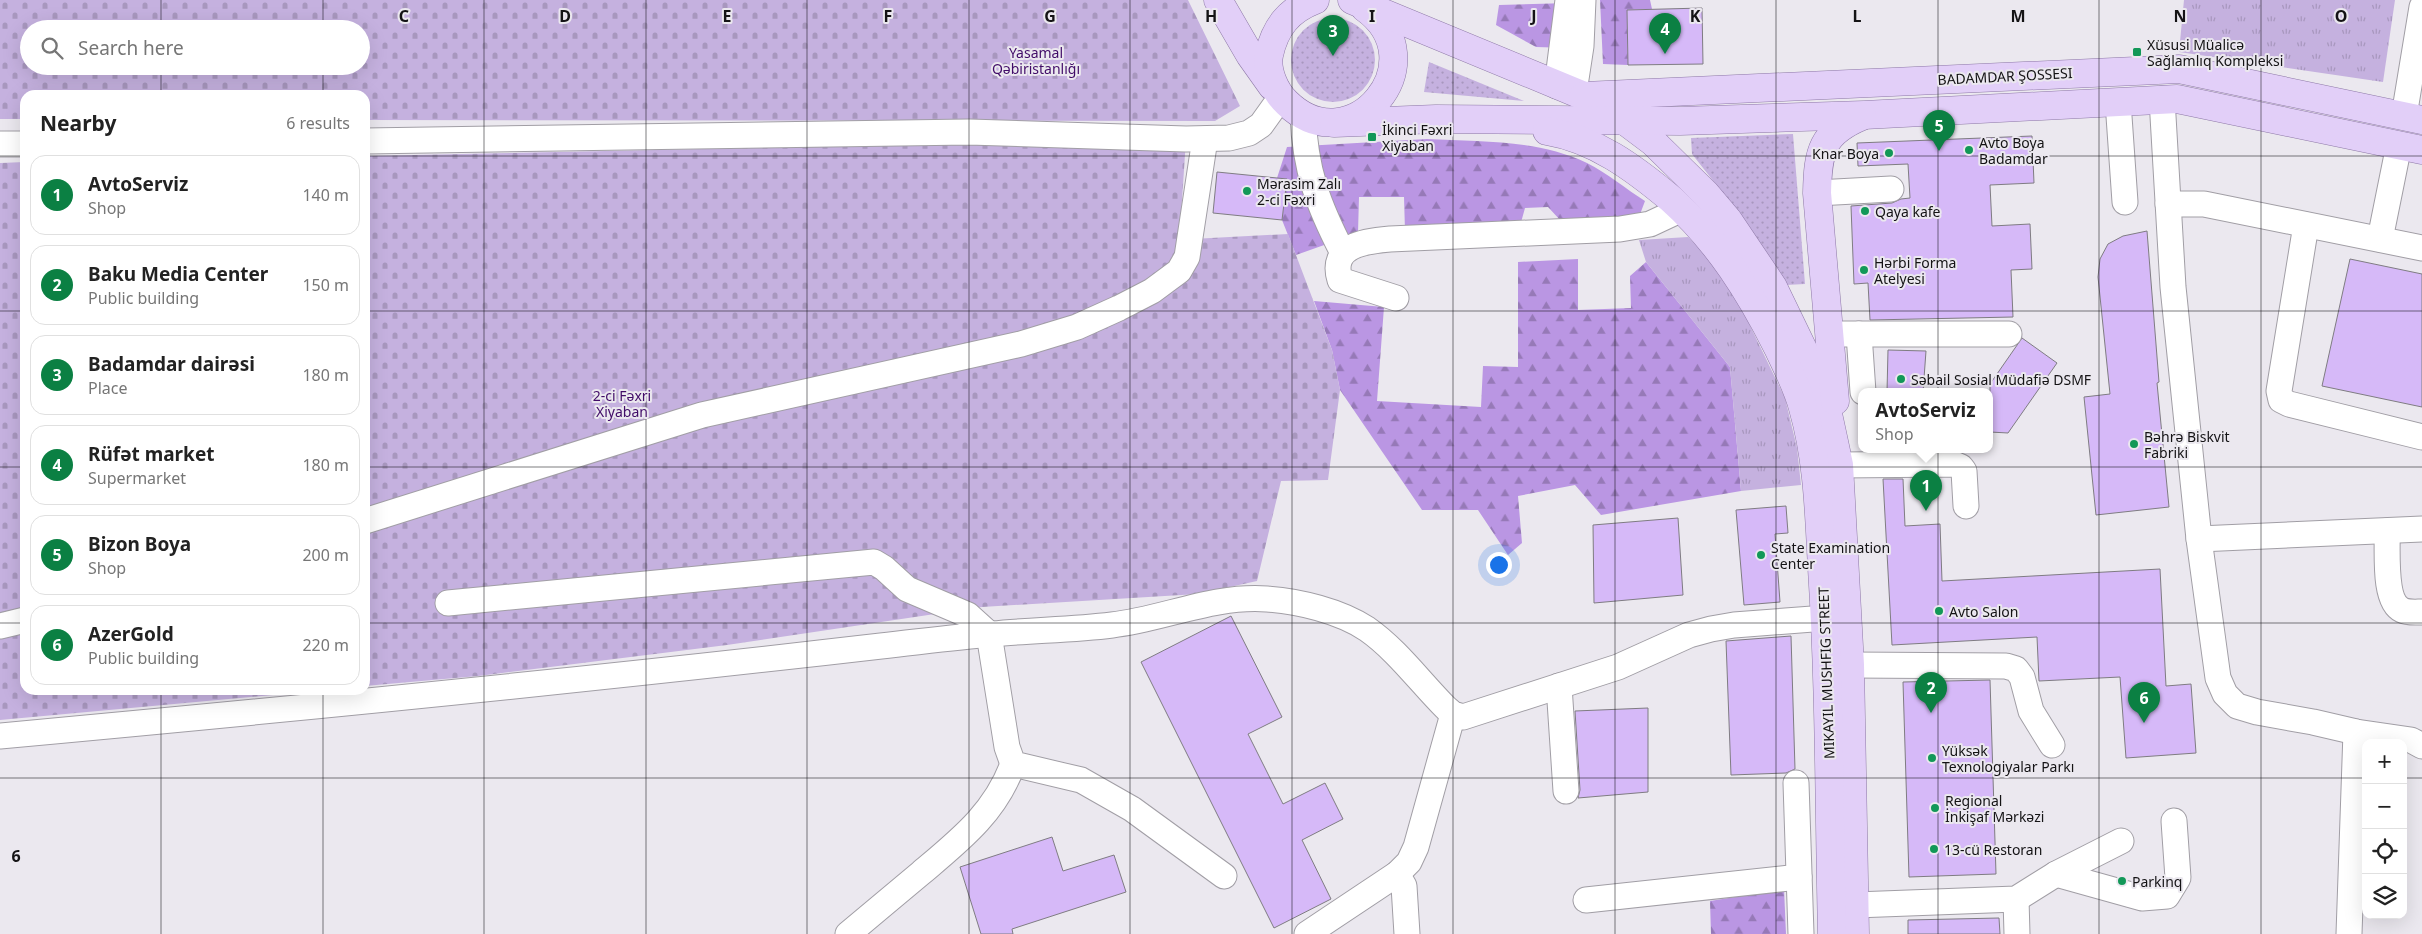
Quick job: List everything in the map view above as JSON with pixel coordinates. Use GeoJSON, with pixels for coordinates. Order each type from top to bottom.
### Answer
{"type":"FeatureCollection","features":[{"type":"Feature","properties":{"kind":"main road"},"geometry":{"type":"LineString","coordinates":[[1218,0],[1250,55],[1281,97],[1295,112],[1314,120],[1334,123],[1436,119],[1626,121],[1864,115],[2162,99],[2191,100],[2411,147],[2413,118]]}},
{"type":"Feature","properties":{"kind":"main road"},"geometry":{"type":"LineString","coordinates":[[1281,97],[1272,79],[1270,65],[1273,38],[1283,20],[1294,11],[1316,0]]}},
{"type":"Feature","properties":{"kind":"main road"},"geometry":{"type":"LineString","coordinates":[[1334,123],[1354,118],[1372,108],[1385,92],[1392,72],[1393,52],[1387,32],[1375,16],[1352,1]]}},
{"type":"Feature","properties":{"kind":"main road","name":"MIKAYIL MUSHFIG STREET"},"geometry":{"type":"LineString","coordinates":[[1352,1],[1572,91],[1626,121],[1653,142],[1706,194],[1728,220],[1773,287],[1817,378],[1825,400],[1839,465],[1850,665],[1855,934]]}},
{"type":"Feature","properties":{"kind":"main road"},"geometry":{"type":"LineString","coordinates":[[2160,69],[2162,99]]}},
{"type":"Feature","properties":{"kind":"main road","name":"BADAMDAR ŞOSSESI"},"geometry":{"type":"LineString","coordinates":[[1572,91],[2160,69],[2193,72],[2413,118]]}},
{"type":"Feature","properties":{"kind":"main road"},"geometry":{"type":"LineString","coordinates":[[1839,465],[1830,334],[1817,193],[1817,167],[1825,142],[1841,126],[1864,115]]}},
{"type":"Feature","properties":{"kind":"main road","name":"MIKAYIL MUSHFIG STREET"},"geometry":{"type":"LineString","coordinates":[[1436,119],[1528,128],[1582,139],[1616,158],[1682,209],[1731,264],[1753,300],[1784,360],[1803,405],[1812,441],[1817,484],[1826,618],[1832,934]]}},
{"type":"Feature","properties":{"kind":"lane"},"geometry":{"type":"LineString","coordinates":[[1568,0],[1572,91]]}},
{"type":"Feature","properties":{"kind":"lane"},"geometry":{"type":"LineString","coordinates":[[1572,91],[1581,46],[1583,0]]}},
{"type":"Feature","properties":{"kind":"lane"},"geometry":{"type":"LineString","coordinates":[[2413,118],[2422,7]]}},
{"type":"Feature","properties":{"kind":"lane"},"geometry":{"type":"LineString","coordinates":[[370,140],[969,132],[1206,139],[1229,138],[1249,133],[1261,125],[1281,97]]}},
{"type":"Feature","properties":{"kind":"lane"},"geometry":{"type":"LineString","coordinates":[[2162,99],[2174,287],[2199,539],[2212,648],[2218,678],[2225,694],[2237,706],[2257,712],[2356,732],[2411,740],[2422,746]]}},
{"type":"Feature","properties":{"kind":"lane"},"geometry":{"type":"LineString","coordinates":[[2118,102],[2125,202]]}},
{"type":"Feature","properties":{"kind":"lane"},"geometry":{"type":"LineString","coordinates":[[1303,115],[1304,142],[1312,180],[1322,214],[1343,253]]}},
{"type":"Feature","properties":{"kind":"lane"},"geometry":{"type":"LineString","coordinates":[[370,519],[702,415],[1022,344],[1077,327],[1119,308],[1152,291],[1179,271],[1187,257],[1206,139]]}},
{"type":"Feature","properties":{"kind":"lane"},"geometry":{"type":"LineString","coordinates":[[0,144],[20,144]]}},
{"type":"Feature","properties":{"kind":"lane"},"geometry":{"type":"LineString","coordinates":[[2380,239],[2411,147]]}},
{"type":"Feature","properties":{"kind":"lane"},"geometry":{"type":"LineString","coordinates":[[1817,193],[1892,189]]}},
{"type":"Feature","properties":{"kind":"lane"},"geometry":{"type":"LineString","coordinates":[[2168,204],[2204,204],[2422,248]]}},
{"type":"Feature","properties":{"kind":"lane"},"geometry":{"type":"LineString","coordinates":[[1396,298],[1340,280],[1337,272],[1343,253],[1352,246],[1367,241],[1620,228],[1650,224],[1682,209]]}},
{"type":"Feature","properties":{"kind":"lane"},"geometry":{"type":"LineString","coordinates":[[2306,225],[2279,391],[2281,400],[2289,404],[2422,437]]}},
{"type":"Feature","properties":{"kind":"lane"},"geometry":{"type":"LineString","coordinates":[[1830,334],[2008,334]]}},
{"type":"Feature","properties":{"kind":"lane"},"geometry":{"type":"LineString","coordinates":[[1859,334],[1863,388]]}},
{"type":"Feature","properties":{"kind":"lane"},"geometry":{"type":"LineString","coordinates":[[1839,465],[1954,464],[1961,467],[1964,471],[1966,506]]}},
{"type":"Feature","properties":{"kind":"lane"},"geometry":{"type":"LineString","coordinates":[[2199,539],[2422,529]]}},
{"type":"Feature","properties":{"kind":"lane"},"geometry":{"type":"LineString","coordinates":[[2387,531],[2390,594],[2394,604],[2404,612],[2422,612]]}},
{"type":"Feature","properties":{"kind":"lane"},"geometry":{"type":"LineString","coordinates":[[448,604],[874,562],[884,568],[898,583],[907,589],[968,615],[989,634],[1007,747],[1014,764],[1007,781],[992,805],[972,830],[848,934]]}},
{"type":"Feature","properties":{"kind":"lane"},"geometry":{"type":"LineString","coordinates":[[0,736],[536,685],[989,634],[1110,625],[1149,620],[1208,603],[1235,599],[1268,599],[1319,610],[1364,626],[1381,640],[1454,714],[1464,717],[1618,667],[1689,635],[1734,625],[1826,618]]}},
{"type":"Feature","properties":{"kind":"lane"},"geometry":{"type":"LineString","coordinates":[[0,626],[20,621]]}},
{"type":"Feature","properties":{"kind":"lane"},"geometry":{"type":"LineString","coordinates":[[1850,665],[2006,666],[2016,669],[2022,677],[2031,711],[2052,745]]}},
{"type":"Feature","properties":{"kind":"lane"},"geometry":{"type":"LineString","coordinates":[[1559,686],[1566,791]]}},
{"type":"Feature","properties":{"kind":"lane"},"geometry":{"type":"LineString","coordinates":[[1307,934],[1397,874],[1409,862],[1416,847],[1454,714]]}},
{"type":"Feature","properties":{"kind":"lane"},"geometry":{"type":"LineString","coordinates":[[2349,934],[2356,732]]}},
{"type":"Feature","properties":{"kind":"lane"},"geometry":{"type":"LineString","coordinates":[[1014,764],[1081,780],[1132,809],[1224,876]]}},
{"type":"Feature","properties":{"kind":"lane"},"geometry":{"type":"LineString","coordinates":[[1796,783],[1801,934]]}},
{"type":"Feature","properties":{"kind":"lane"},"geometry":{"type":"LineString","coordinates":[[2056,874],[2142,898],[2167,896],[2178,878],[2174,821]]}},
{"type":"Feature","properties":{"kind":"lane"},"geometry":{"type":"LineString","coordinates":[[1855,905],[2016,899],[2056,874],[2121,841]]}},
{"type":"Feature","properties":{"kind":"lane"},"geometry":{"type":"LineString","coordinates":[[1397,874],[1404,886],[1407,934]]}},
{"type":"Feature","properties":{"kind":"lane"},"geometry":{"type":"LineString","coordinates":[[1586,900],[1799,877]]}},
{"type":"Feature","properties":{"kind":"lane"},"geometry":{"type":"LineString","coordinates":[[2016,899],[2017,934]]}},
{"type":"Feature","properties":{"kind":"green space","name":"Yasamal Qəbiristanlığı"},"geometry":{"type":"Polygon","coordinates":[[[0,0],[1188,0],[1240,106],[1215,121],[370,120],[370,90],[20,90],[20,119],[0,119],[0,0]]]}},
{"type":"Feature","properties":{"kind":"green space"},"geometry":{"type":"Polygon","coordinates":[[[1600,0],[1650,0],[1652,9],[1627,10],[1628,65],[1603,64],[1600,0]]]}},
{"type":"Feature","properties":{"kind":"green space"},"geometry":{"type":"Polygon","coordinates":[[[2184,0],[2395,0],[2383,82],[2179,52],[2184,0]]]}},
{"type":"Feature","properties":{"kind":"green space"},"geometry":{"type":"Polygon","coordinates":[[[1569,3],[1569,48],[1536,47],[1496,25],[1499,5],[1569,3]]]}},
{"type":"Feature","properties":{"kind":"green space"},"geometry":{"type":"Polygon","coordinates":[[[1325,18],[1341,18],[1357,25],[1368,36],[1375,52],[1372,76],[1363,90],[1357,95],[1341,102],[1325,102],[1309,95],[1298,84],[1291,68],[1291,52],[1298,36],[1309,25],[1325,18]]]}},
{"type":"Feature","properties":{"kind":"green space"},"geometry":{"type":"Polygon","coordinates":[[[1429,62],[1524,101],[1424,92],[1429,62]]]}},
{"type":"Feature","properties":{"kind":"green space"},"geometry":{"type":"Polygon","coordinates":[[[1793,134],[1805,284],[1786,285],[1744,220],[1692,154],[1691,138],[1793,134]]]}},
{"type":"Feature","properties":{"kind":"green space","name":"2-ci Fəxri Xiyaban"},"geometry":{"type":"Polygon","coordinates":[[[1186,139],[1180,231],[1192,239],[1288,234],[1332,350],[1340,390],[1328,480],[1281,481],[1257,581],[1198,594],[982,607],[727,645],[478,676],[370,686],[370,156],[1186,139]]]}},
{"type":"Feature","properties":{"kind":"green space"},"geometry":{"type":"Polygon","coordinates":[[[1427,139],[1508,143],[1568,155],[1602,171],[1645,201],[1639,217],[1561,221],[1548,207],[1525,208],[1520,226],[1405,231],[1404,197],[1359,197],[1358,233],[1296,255],[1282,220],[1287,179],[1277,178],[1287,147],[1427,139]]]}},
{"type":"Feature","properties":{"kind":"green space"},"geometry":{"type":"Polygon","coordinates":[[[20,162],[20,695],[272,695],[0,720],[0,163],[20,162]]]}},
{"type":"Feature","properties":{"kind":"green space"},"geometry":{"type":"Polygon","coordinates":[[[1688,237],[1708,256],[1741,307],[1785,398],[1797,448],[1801,485],[1741,491],[1730,367],[1646,262],[1639,240],[1688,237]]]}},
{"type":"Feature","properties":{"kind":"green space"},"geometry":{"type":"Polygon","coordinates":[[[1578,259],[1578,310],[1631,308],[1630,276],[1646,262],[1730,367],[1741,491],[1601,515],[1575,485],[1518,496],[1522,543],[1508,555],[1478,510],[1422,510],[1340,390],[1332,350],[1314,301],[1384,307],[1377,401],[1481,407],[1483,366],[1518,367],[1518,262],[1578,259]]]}},
{"type":"Feature","properties":{"kind":"green space"},"geometry":{"type":"Polygon","coordinates":[[[1784,889],[1786,934],[1711,934],[1710,901],[1784,889]]]}},
{"type":"Feature","properties":{"kind":"building"},"geometry":{"type":"Polygon","coordinates":[[[1702,8],[1703,64],[1628,65],[1627,10],[1702,8]]]}},
{"type":"Feature","properties":{"kind":"building"},"geometry":{"type":"Polygon","coordinates":[[[2032,136],[2034,183],[1990,185],[1992,226],[2030,224],[2032,269],[2011,270],[2013,317],[1870,320],[1868,283],[1854,284],[1851,206],[1892,203],[1910,198],[1908,164],[1858,166],[1857,143],[2032,136]]]}},
{"type":"Feature","properties":{"kind":"building"},"geometry":{"type":"Polygon","coordinates":[[[1217,172],[1287,179],[1282,220],[1213,213],[1217,172]]]}},
{"type":"Feature","properties":{"kind":"building"},"geometry":{"type":"Polygon","coordinates":[[[2147,231],[2159,382],[2157,383],[2169,507],[2096,515],[2084,397],[2110,394],[2098,277],[2100,259],[2108,244],[2123,236],[2147,231]]]}},
{"type":"Feature","properties":{"kind":"building"},"geometry":{"type":"Polygon","coordinates":[[[2350,259],[2422,274],[2422,407],[2322,386],[2350,259]]]}},
{"type":"Feature","properties":{"kind":"building"},"geometry":{"type":"Polygon","coordinates":[[[2022,338],[2057,363],[2008,433],[1993,432],[1993,388],[1990,388],[1990,384],[2022,338]]]}},
{"type":"Feature","properties":{"kind":"building"},"geometry":{"type":"Polygon","coordinates":[[[1888,350],[1926,351],[1923,388],[1887,388],[1888,350]]]}},
{"type":"Feature","properties":{"kind":"building"},"geometry":{"type":"Polygon","coordinates":[[[1883,479],[1903,479],[1905,526],[1940,524],[1942,581],[2160,569],[2166,686],[2191,684],[2196,753],[2126,758],[2120,677],[2039,681],[2037,637],[1892,645],[1883,479]]]}},
{"type":"Feature","properties":{"kind":"building"},"geometry":{"type":"Polygon","coordinates":[[[1786,506],[1788,533],[1775,534],[1780,602],[1744,605],[1736,510],[1786,506]]]}},
{"type":"Feature","properties":{"kind":"building"},"geometry":{"type":"Polygon","coordinates":[[[1678,518],[1683,595],[1594,603],[1593,525],[1678,518]]]}},
{"type":"Feature","properties":{"kind":"building"},"geometry":{"type":"Polygon","coordinates":[[[1231,616],[1282,717],[1248,734],[1283,804],[1325,783],[1343,819],[1302,840],[1331,899],[1274,928],[1141,662],[1231,616]]]}},
{"type":"Feature","properties":{"kind":"building"},"geometry":{"type":"Polygon","coordinates":[[[1791,636],[1795,769],[1786,773],[1731,775],[1726,641],[1791,636]]]}},
{"type":"Feature","properties":{"kind":"building"},"geometry":{"type":"Polygon","coordinates":[[[1990,680],[1996,874],[1909,877],[1903,682],[1990,680]]]}},
{"type":"Feature","properties":{"kind":"building"},"geometry":{"type":"Polygon","coordinates":[[[1648,708],[1648,792],[1578,798],[1580,790],[1575,711],[1648,708]]]}},
{"type":"Feature","properties":{"kind":"building"},"geometry":{"type":"Polygon","coordinates":[[[1052,837],[1063,871],[1114,855],[1126,892],[1012,929],[1013,934],[981,934],[960,867],[1052,837]]]}},
{"type":"Feature","properties":{"kind":"building"},"geometry":{"type":"Polygon","coordinates":[[[1999,918],[2000,934],[1908,934],[1908,920],[1999,918]]]}},
{"type":"Feature","properties":{"kind":"place","name":"Xüsusi Müalicə Sağlamlıq Kompleksi"},"geometry":{"type":"Point","coordinates":[2137,52]}},
{"type":"Feature","properties":{"kind":"place","name":"Rüfət market"},"geometry":{"type":"Point","coordinates":[1665,54]}},
{"type":"Feature","properties":{"kind":"place","name":"Badamdar dairəsi"},"geometry":{"type":"Point","coordinates":[1333,56]}},
{"type":"Feature","properties":{"kind":"place","name":"İkinci Fəxri Xiyaban"},"geometry":{"type":"Point","coordinates":[1372,137]}},
{"type":"Feature","properties":{"kind":"place","name":"Avto Boya Badamdar"},"geometry":{"type":"Point","coordinates":[1969,150]}},
{"type":"Feature","properties":{"kind":"place","name":"Bizon Boya"},"geometry":{"type":"Point","coordinates":[1939,151]}},
{"type":"Feature","properties":{"kind":"place","name":"Knar Boya"},"geometry":{"type":"Point","coordinates":[1889,153]}},
{"type":"Feature","properties":{"kind":"place","name":"Mərasim Zalı 2-ci Fəxri"},"geometry":{"type":"Point","coordinates":[1247,191]}},
{"type":"Feature","properties":{"kind":"place","name":"Qaya kafe"},"geometry":{"type":"Point","coordinates":[1865,211]}},
{"type":"Feature","properties":{"kind":"place","name":"Hərbi Forma Atelyesi"},"geometry":{"type":"Point","coordinates":[1864,270]}},
{"type":"Feature","properties":{"kind":"place","name":"Səbail Sosial Müdafiə DSMF"},"geometry":{"type":"Point","coordinates":[1901,379]}},
{"type":"Feature","properties":{"kind":"place","name":"Bəhrə Biskvit Fabriki"},"geometry":{"type":"Point","coordinates":[2134,444]}},
{"type":"Feature","properties":{"kind":"place","name":"AvtoServiz"},"geometry":{"type":"Point","coordinates":[1926,511]}},
{"type":"Feature","properties":{"kind":"place","name":"State Examination Center"},"geometry":{"type":"Point","coordinates":[1761,555]}},
{"type":"Feature","properties":{"kind":"place","name":"Avto Salon"},"geometry":{"type":"Point","coordinates":[1939,611]}},
{"type":"Feature","properties":{"kind":"place","name":"Baku Media Center"},"geometry":{"type":"Point","coordinates":[1931,713]}},
{"type":"Feature","properties":{"kind":"place","name":"AzerGold"},"geometry":{"type":"Point","coordinates":[2144,723]}},
{"type":"Feature","properties":{"kind":"place","name":"Yüksək Texnologiyalar Parkı"},"geometry":{"type":"Point","coordinates":[1932,758]}},
{"type":"Feature","properties":{"kind":"place","name":"Regional İnkişaf Mərkəzi"},"geometry":{"type":"Point","coordinates":[1935,808]}},
{"type":"Feature","properties":{"kind":"place","name":"13-cü Restoran"},"geometry":{"type":"Point","coordinates":[1934,849]}},
{"type":"Feature","properties":{"kind":"place","name":"Parkinq"},"geometry":{"type":"Point","coordinates":[2122,881]}}]}
